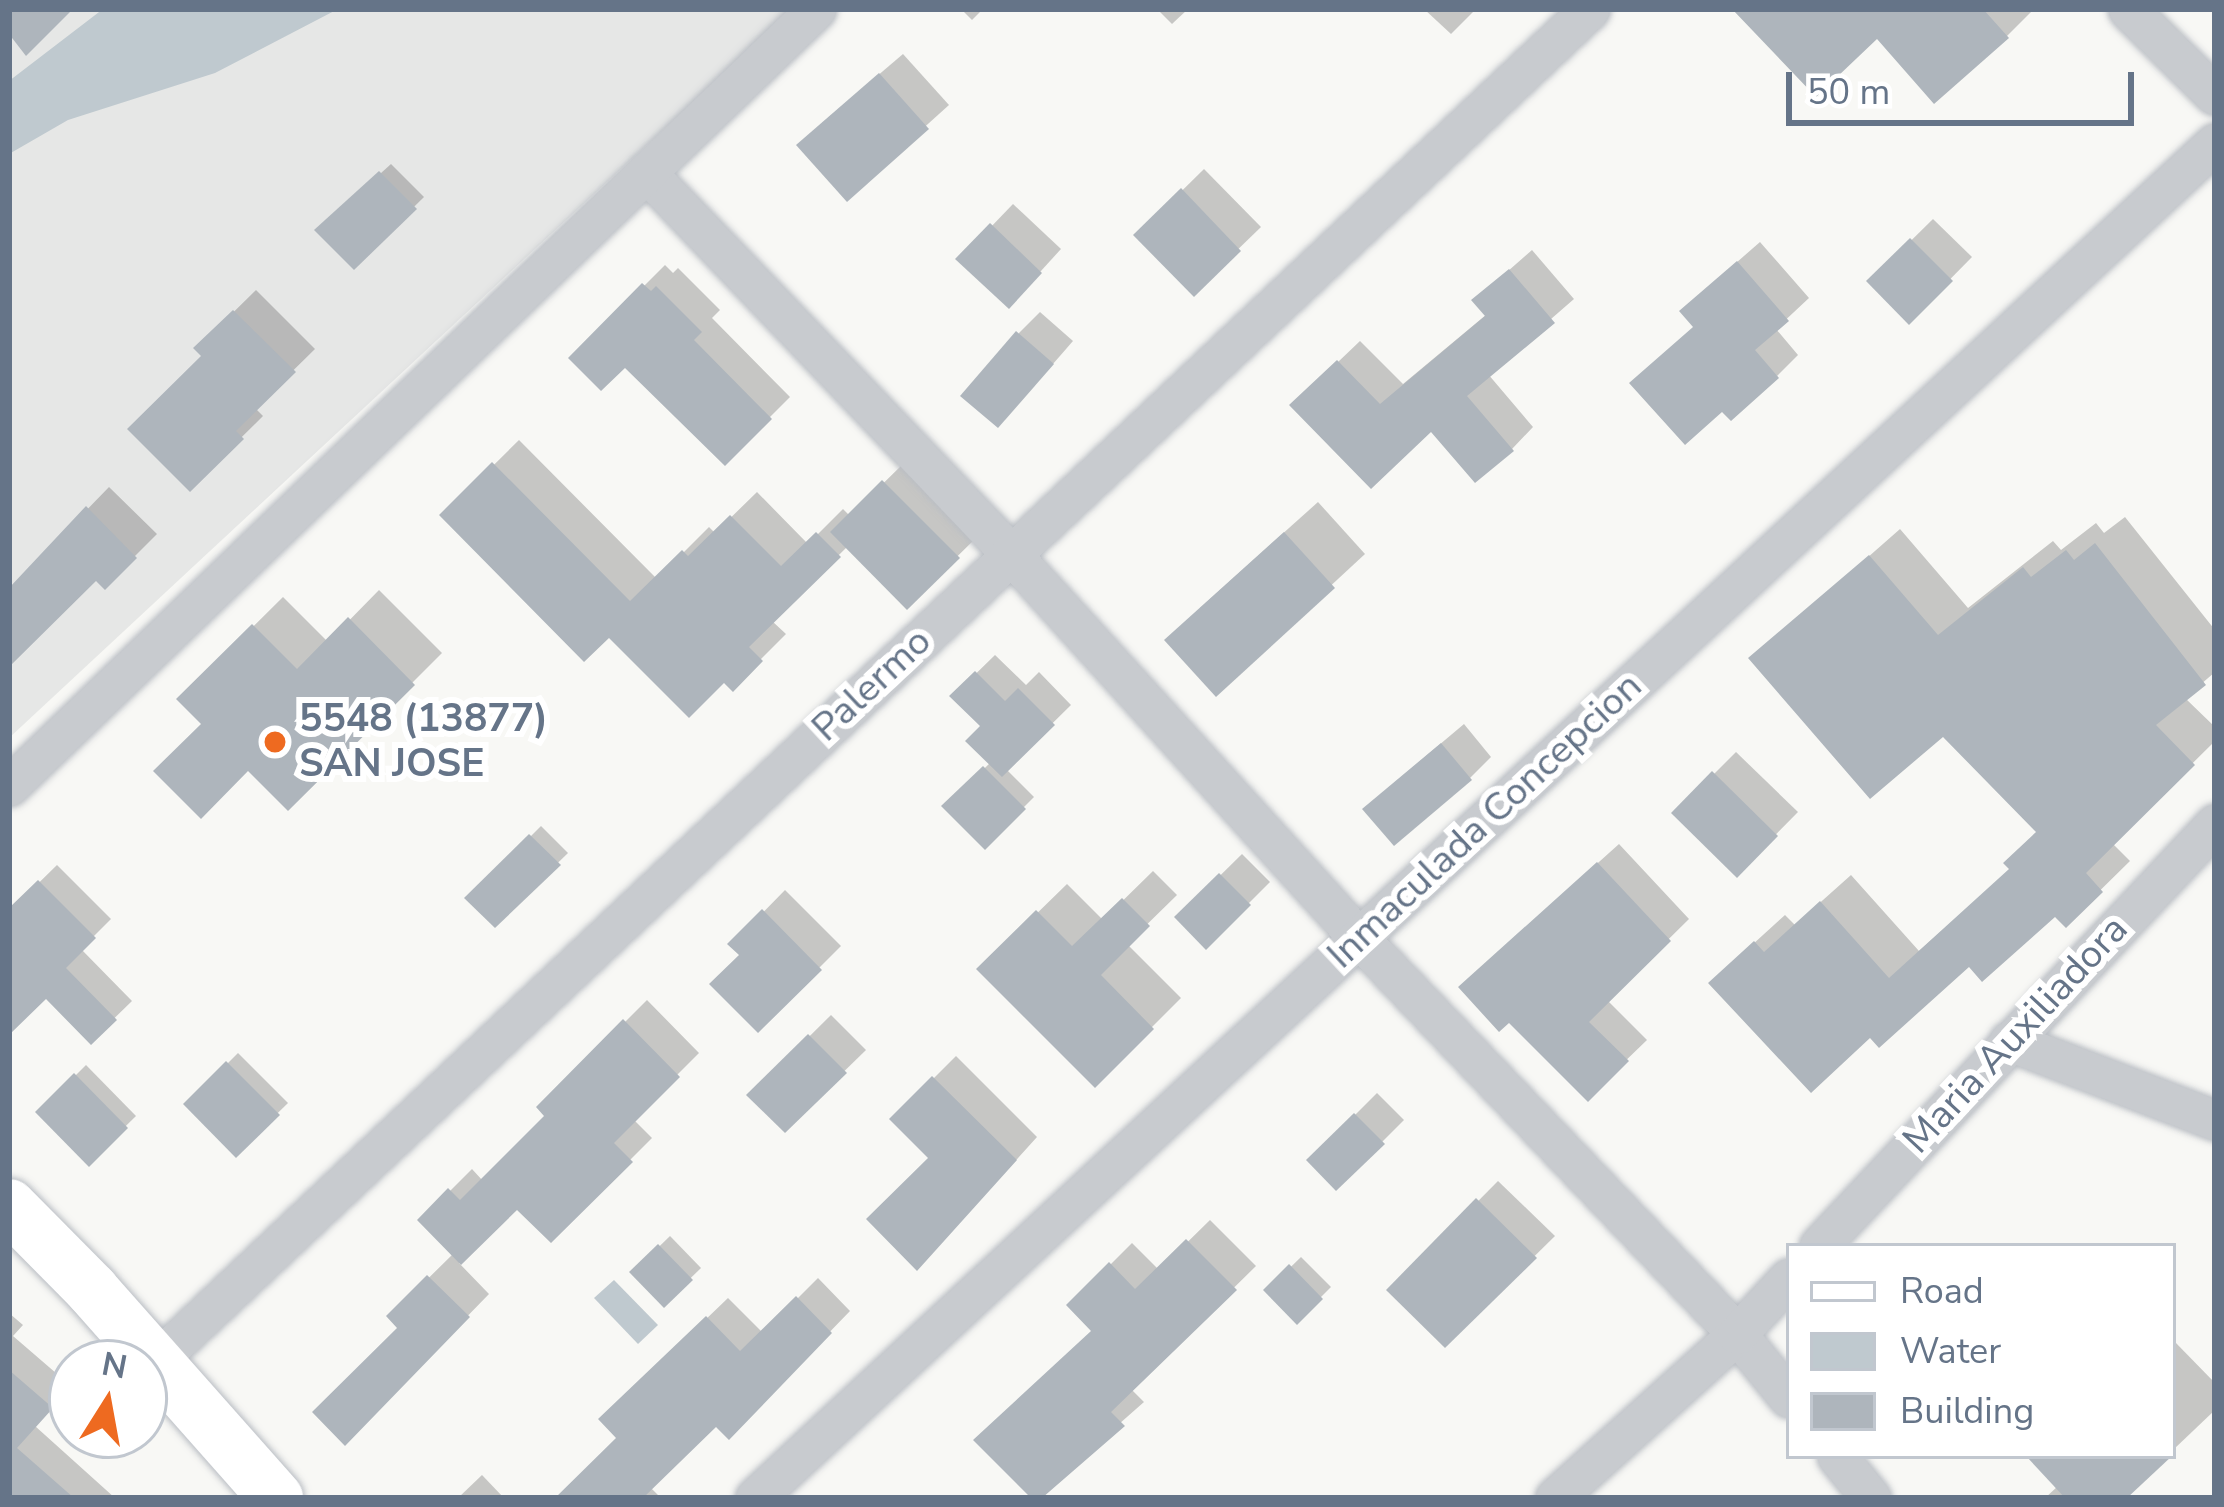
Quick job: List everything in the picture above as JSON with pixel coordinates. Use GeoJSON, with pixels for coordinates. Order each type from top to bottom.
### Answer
{"type":"FeatureCollection","features":[{"type":"Feature","properties":{"kind":"street"},"geometry":{"type":"LineString","coordinates":[[9,786],[816,9]]}},
{"type":"Feature","properties":{"kind":"street","name":"Palermo"},"geometry":{"type":"LineString","coordinates":[[168,1350],[1590,9]]}},
{"type":"Feature","properties":{"kind":"street"},"geometry":{"type":"LineString","coordinates":[[2128,9],[2215,94]]}},
{"type":"Feature","properties":{"kind":"street","name":"Inmaculada Concepcion"},"geometry":{"type":"LineString","coordinates":[[755,1498],[2215,143]]}},
{"type":"Feature","properties":{"kind":"street"},"geometry":{"type":"LineString","coordinates":[[646,172],[1011,554],[1359,938],[1737,1334],[1786,1394]]}},
{"type":"Feature","properties":{"kind":"street","name":"Maria Auxiliadora"},"geometry":{"type":"LineString","coordinates":[[1822,1243],[2215,824]]}},
{"type":"Feature","properties":{"kind":"street"},"geometry":{"type":"LineString","coordinates":[[2009,1041],[2215,1120]]}},
{"type":"Feature","properties":{"kind":"street"},"geometry":{"type":"LineString","coordinates":[[9,1206],[133,1339]]}},
{"type":"Feature","properties":{"kind":"street"},"geometry":{"type":"LineString","coordinates":[[1556,1498],[1737,1334],[1786,1281]]}},
{"type":"Feature","properties":{"kind":"street"},"geometry":{"type":"LineString","coordinates":[[168,1377],[276,1498]]}},
{"type":"Feature","properties":{"kind":"street"},"geometry":{"type":"LineString","coordinates":[[1839,1459],[1871,1498]]}},
{"type":"Feature","properties":{"kind":"shaded area"},"geometry":{"type":"Polygon","coordinates":[[[9,9],[793,9],[9,738],[9,9]]]}},
{"type":"Feature","properties":{"kind":"water"},"geometry":{"type":"Polygon","coordinates":[[[103,9],[338,9],[215,73],[68,120],[9,154],[9,81],[103,9]]]}},
{"type":"Feature","properties":{"kind":"water"},"geometry":{"type":"Polygon","coordinates":[[[614,1280],[658,1325],[638,1344],[594,1298],[614,1280]]]}},
{"type":"Feature","properties":{"kind":"building"},"geometry":{"type":"Polygon","coordinates":[[[9,9],[73,9],[26,56],[9,34],[9,9]]]}},
{"type":"Feature","properties":{"kind":"building"},"geometry":{"type":"Polygon","coordinates":[[[1732,9],[1983,9],[2009,38],[1934,104],[1877,39],[1816,97],[1732,9]]]}},
{"type":"Feature","properties":{"kind":"building"},"geometry":{"type":"Polygon","coordinates":[[[879,73],[929,129],[847,202],[796,145],[879,73]]]}},
{"type":"Feature","properties":{"kind":"building"},"geometry":{"type":"Polygon","coordinates":[[[379,171],[417,209],[354,270],[314,230],[379,171]]]}},
{"type":"Feature","properties":{"kind":"building"},"geometry":{"type":"Polygon","coordinates":[[[1181,188],[1241,251],[1194,297],[1133,235],[1181,188]]]}},
{"type":"Feature","properties":{"kind":"building"},"geometry":{"type":"Polygon","coordinates":[[[990,223],[1042,273],[1009,309],[955,259],[990,223]]]}},
{"type":"Feature","properties":{"kind":"building"},"geometry":{"type":"Polygon","coordinates":[[[1910,238],[1953,281],[1909,325],[1866,281],[1910,238]]]}},
{"type":"Feature","properties":{"kind":"building"},"geometry":{"type":"Polygon","coordinates":[[[1737,261],[1789,321],[1755,350],[1779,378],[1731,421],[1722,412],[1685,445],[1629,383],[1693,327],[1679,311],[1737,261]]]}},
{"type":"Feature","properties":{"kind":"building"},"geometry":{"type":"Polygon","coordinates":[[[1509,269],[1555,323],[1467,396],[1514,451],[1475,483],[1431,432],[1371,489],[1289,405],[1337,360],[1380,404],[1485,316],[1471,300],[1509,269]]]}},
{"type":"Feature","properties":{"kind":"building"},"geometry":{"type":"Polygon","coordinates":[[[642,283],[651,291],[656,286],[702,332],[694,340],[772,419],[725,466],[625,368],[601,391],[568,358],[642,283]]]}},
{"type":"Feature","properties":{"kind":"building"},"geometry":{"type":"Polygon","coordinates":[[[233,310],[296,372],[236,431],[244,439],[190,492],[127,429],[201,356],[193,348],[233,310]]]}},
{"type":"Feature","properties":{"kind":"building"},"geometry":{"type":"Polygon","coordinates":[[[1016,331],[1054,364],[998,428],[960,396],[1016,331]]]}},
{"type":"Feature","properties":{"kind":"building"},"geometry":{"type":"Polygon","coordinates":[[[492,462],[630,601],[682,550],[688,556],[730,515],[781,566],[816,532],[841,557],[749,647],[763,661],[733,692],[724,683],[689,718],[609,638],[584,662],[439,515],[492,462]]]}},
{"type":"Feature","properties":{"kind":"building"},"geometry":{"type":"Polygon","coordinates":[[[882,480],[960,558],[907,610],[830,532],[882,480]]]}},
{"type":"Feature","properties":{"kind":"building"},"geometry":{"type":"Polygon","coordinates":[[[86,506],[137,558],[105,590],[96,581],[9,667],[9,588],[86,506]]]}},
{"type":"Feature","properties":{"kind":"building"},"geometry":{"type":"Polygon","coordinates":[[[1284,532],[1335,588],[1216,697],[1164,640],[1284,532]]]}},
{"type":"Feature","properties":{"kind":"building"},"geometry":{"type":"Polygon","coordinates":[[[2095,543],[2206,685],[2156,725],[2195,765],[2086,873],[2103,892],[2066,928],[2055,917],[1982,982],[1969,967],[1879,1048],[1870,1038],[1811,1093],[1708,983],[1754,941],[1764,952],[1820,901],[1889,978],[2009,869],[2003,863],[2036,832],[1943,737],[1870,799],[1748,658],[1869,555],[1938,635],[2023,567],[2031,577],[2066,550],[2074,560],[2095,543]]]}},
{"type":"Feature","properties":{"kind":"building"},"geometry":{"type":"Polygon","coordinates":[[[348,617],[415,685],[288,811],[248,771],[201,819],[153,771],[201,724],[176,699],[252,624],[297,669],[348,617]]]}},
{"type":"Feature","properties":{"kind":"building"},"geometry":{"type":"Polygon","coordinates":[[[975,671],[1005,701],[1018,688],[1055,725],[1002,777],[965,741],[980,726],[949,696],[975,671]]]}},
{"type":"Feature","properties":{"kind":"building"},"geometry":{"type":"Polygon","coordinates":[[[1441,743],[1472,780],[1394,846],[1362,809],[1441,743]]]}},
{"type":"Feature","properties":{"kind":"building"},"geometry":{"type":"Polygon","coordinates":[[[983,766],[1026,809],[985,850],[941,806],[983,766]]]}},
{"type":"Feature","properties":{"kind":"building"},"geometry":{"type":"Polygon","coordinates":[[[1712,771],[1778,836],[1737,878],[1671,813],[1712,771]]]}},
{"type":"Feature","properties":{"kind":"building"},"geometry":{"type":"Polygon","coordinates":[[[529,834],[561,865],[495,928],[464,898],[529,834]]]}},
{"type":"Feature","properties":{"kind":"building"},"geometry":{"type":"Polygon","coordinates":[[[1597,862],[1671,941],[1589,1022],[1629,1061],[1588,1102],[1509,1023],[1499,1032],[1458,987],[1597,862]]]}},
{"type":"Feature","properties":{"kind":"building"},"geometry":{"type":"Polygon","coordinates":[[[1219,873],[1251,905],[1206,950],[1174,917],[1219,873]]]}},
{"type":"Feature","properties":{"kind":"building"},"geometry":{"type":"Polygon","coordinates":[[[38,880],[96,938],[66,968],[117,1020],[91,1045],[46,999],[9,1035],[9,908],[38,880]]]}},
{"type":"Feature","properties":{"kind":"building"},"geometry":{"type":"Polygon","coordinates":[[[1122,898],[1150,926],[1101,975],[1154,1029],[1095,1088],[976,969],[1036,910],[1072,946],[1122,898]]]}},
{"type":"Feature","properties":{"kind":"building"},"geometry":{"type":"Polygon","coordinates":[[[762,909],[822,970],[758,1033],[709,984],[739,955],[727,944],[762,909]]]}},
{"type":"Feature","properties":{"kind":"building"},"geometry":{"type":"Polygon","coordinates":[[[623,1019],[680,1077],[614,1143],[633,1162],[551,1243],[517,1210],[461,1265],[417,1220],[448,1188],[460,1200],[544,1116],[536,1107],[623,1019]]]}},
{"type":"Feature","properties":{"kind":"building"},"geometry":{"type":"Polygon","coordinates":[[[808,1034],[847,1073],[785,1133],[746,1095],[808,1034]]]}},
{"type":"Feature","properties":{"kind":"building"},"geometry":{"type":"Polygon","coordinates":[[[226,1061],[280,1115],[236,1158],[183,1104],[226,1061]]]}},
{"type":"Feature","properties":{"kind":"building"},"geometry":{"type":"Polygon","coordinates":[[[74,1073],[128,1128],[89,1167],[35,1112],[74,1073]]]}},
{"type":"Feature","properties":{"kind":"building"},"geometry":{"type":"Polygon","coordinates":[[[932,1076],[1017,1160],[917,1271],[866,1219],[928,1158],[889,1119],[932,1076]]]}},
{"type":"Feature","properties":{"kind":"building"},"geometry":{"type":"Polygon","coordinates":[[[1354,1113],[1385,1144],[1336,1191],[1306,1160],[1354,1113]]]}},
{"type":"Feature","properties":{"kind":"building"},"geometry":{"type":"Polygon","coordinates":[[[1476,1198],[1537,1258],[1445,1348],[1386,1290],[1476,1198]]]}},
{"type":"Feature","properties":{"kind":"building"},"geometry":{"type":"Polygon","coordinates":[[[1186,1239],[1237,1290],[1111,1412],[1125,1426],[1042,1498],[1031,1498],[973,1440],[1091,1331],[1066,1305],[1109,1262],[1135,1289],[1186,1239]]]}},
{"type":"Feature","properties":{"kind":"building"},"geometry":{"type":"Polygon","coordinates":[[[658,1244],[693,1280],[664,1308],[629,1272],[658,1244]]]}},
{"type":"Feature","properties":{"kind":"building"},"geometry":{"type":"Polygon","coordinates":[[[1289,1264],[1323,1299],[1297,1325],[1263,1290],[1289,1264]]]}},
{"type":"Feature","properties":{"kind":"building"},"geometry":{"type":"Polygon","coordinates":[[[427,1275],[470,1317],[345,1446],[312,1412],[397,1328],[386,1316],[427,1275]]]}},
{"type":"Feature","properties":{"kind":"building"},"geometry":{"type":"Polygon","coordinates":[[[796,1296],[832,1333],[729,1440],[716,1427],[643,1498],[555,1498],[616,1438],[598,1419],[706,1316],[740,1351],[796,1296]]]}},
{"type":"Feature","properties":{"kind":"building"},"geometry":{"type":"Polygon","coordinates":[[[9,1370],[48,1404],[48,1414],[17,1448],[74,1498],[9,1498],[9,1370]]]}},
{"type":"Feature","properties":{"kind":"building"},"geometry":{"type":"Polygon","coordinates":[[[2029,1459],[2169,1459],[2127,1498],[2065,1498],[2029,1459]]]}},
{"type":"Feature","properties":{"kind":"place","name":"5548 (13877) SAN JOSE"},"geometry":{"type":"Point","coordinates":[275,742]}}]}
